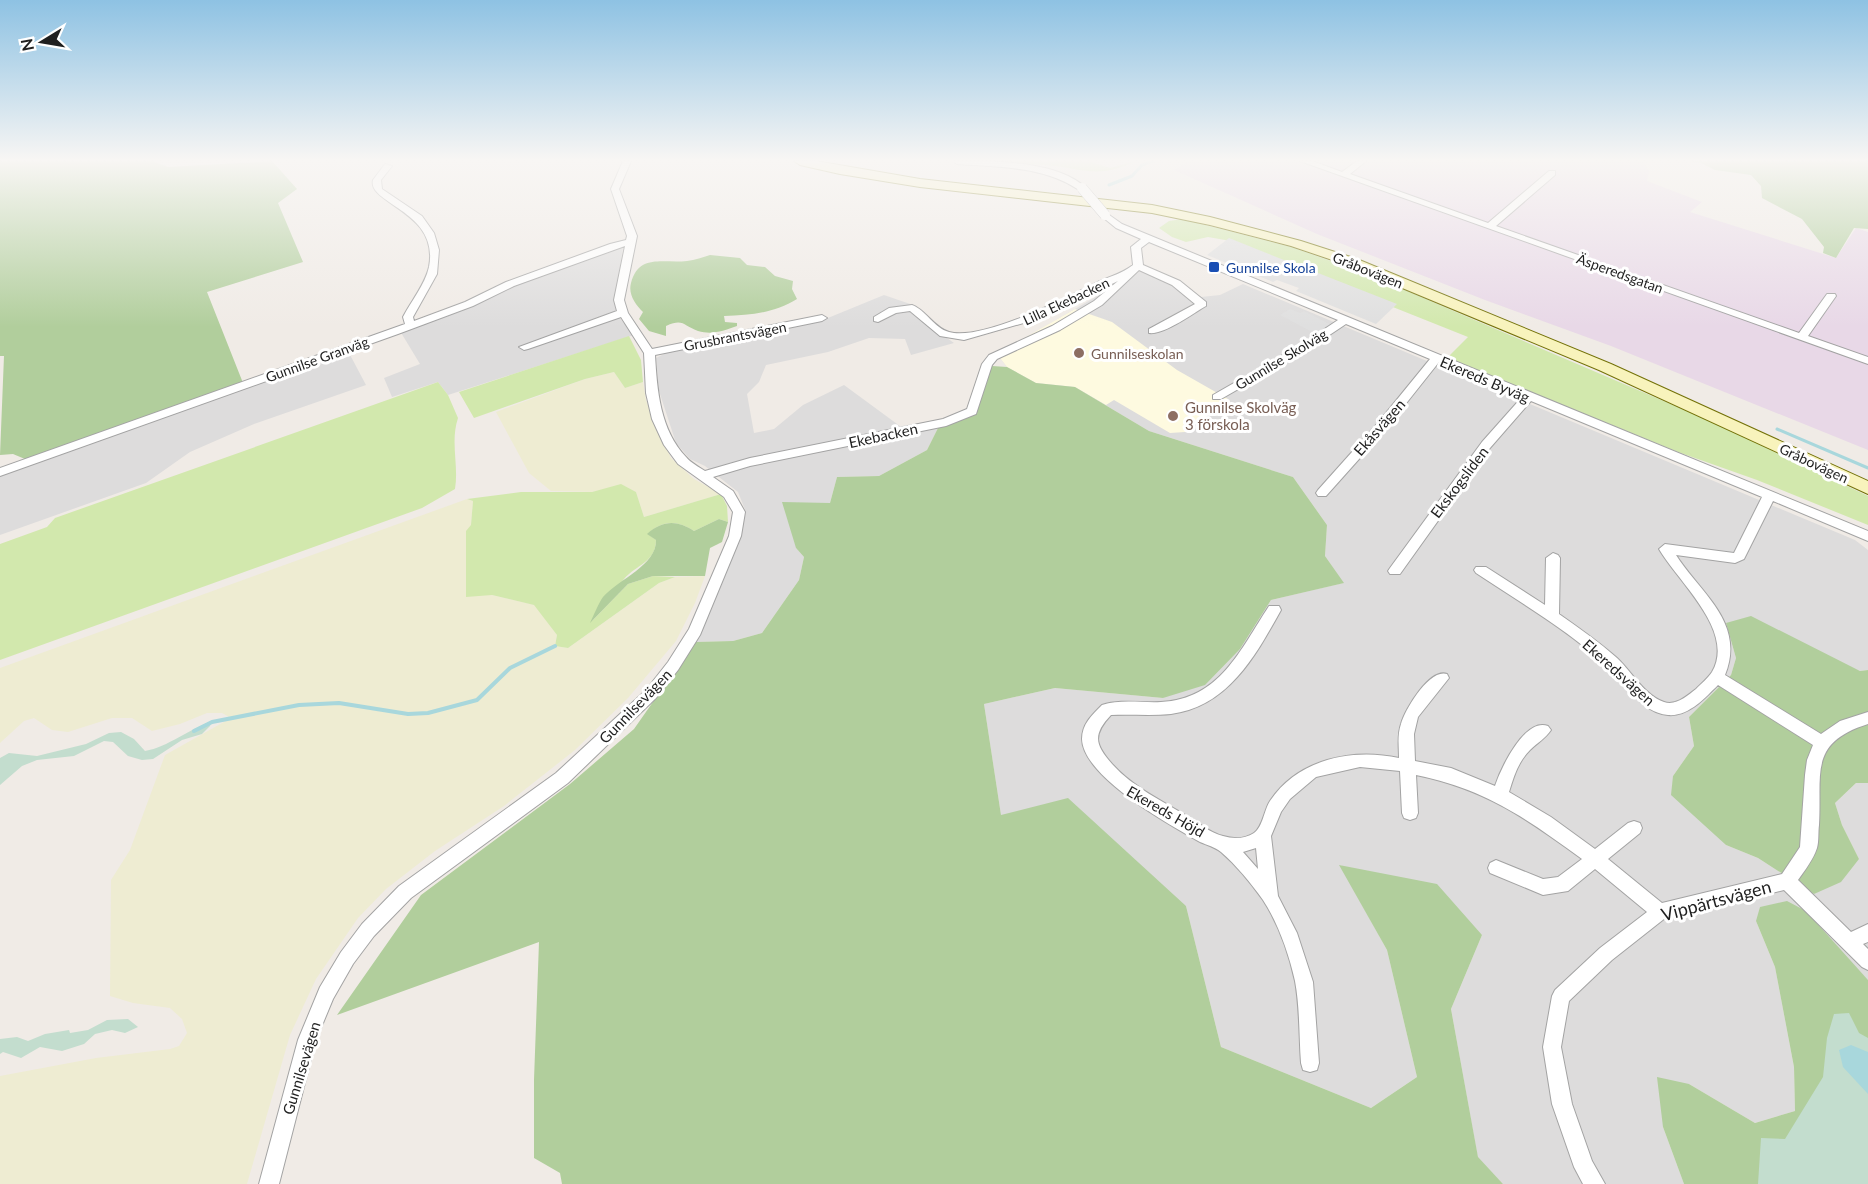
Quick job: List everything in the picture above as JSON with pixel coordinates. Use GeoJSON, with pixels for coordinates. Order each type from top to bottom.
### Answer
{"type":"FeatureCollection","features":[{"type":"Feature","properties":{"kind":"main road","name":"Gråbovägen"},"geometry":{"type":"LineString","coordinates":[[1187,216],[1281,239],[1352,262],[1605,367],[1868,488]]}},
{"type":"Feature","properties":{"kind":"main road","name":"Gråbovägen"},"geometry":{"type":"LineString","coordinates":[[1215,216],[1343,253],[1498,314],[1868,480]]}},
{"type":"Feature","properties":{"kind":"street"},"geometry":{"type":"LineString","coordinates":[[410,325],[408,317],[429,282],[435,253],[427,228],[415,216]]}},
{"type":"Feature","properties":{"kind":"street"},"geometry":{"type":"LineString","coordinates":[[524,347],[623,313],[619,300],[631,242],[626,216]]}},
{"type":"Feature","properties":{"kind":"street","name":"Ekereds Byväg"},"geometry":{"type":"LineString","coordinates":[[1107,216],[1119,226],[1344,321],[1868,536]]}},
{"type":"Feature","properties":{"kind":"street","name":"Äsperedsgatan"},"geometry":{"type":"LineString","coordinates":[[1459,216],[1868,361]]}},
{"type":"Feature","properties":{"kind":"street"},"geometry":{"type":"LineString","coordinates":[[1489,227],[1502,216]]}},
{"type":"Feature","properties":{"kind":"street"},"geometry":{"type":"LineString","coordinates":[[1148,238],[1136,247],[1138,266],[1176,283],[1202,304],[1153,331]]}},
{"type":"Feature","properties":{"kind":"street","name":"Gunnilse Granväg"},"geometry":{"type":"LineString","coordinates":[[0,472],[469,304],[553,268],[613,246],[631,242]]}},
{"type":"Feature","properties":{"kind":"street","name":"Lilla Ekebacken"},"geometry":{"type":"LineString","coordinates":[[878,319],[893,310],[912,308],[944,334],[964,337],[1037,316],[1110,280],[1124,276],[1138,266]]}},
{"type":"Feature","properties":{"kind":"street","name":"Lilla Ekebacken"},"geometry":{"type":"LineString","coordinates":[[1022,345],[1098,303],[1124,281],[1124,276]]}},
{"type":"Feature","properties":{"kind":"street"},"geometry":{"type":"LineString","coordinates":[[1801,338],[1831,296]]}},
{"type":"Feature","properties":{"kind":"street","name":"Gunnilsevägen"},"geometry":{"type":"LineString","coordinates":[[269,1184],[307,1040],[326,993],[346,958],[368,930],[405,892],[562,778],[651,694],[695,631],[711,596],[739,521],[737,508],[729,494],[682,461],[670,445],[658,419],[652,393],[649,353],[623,313]]}},
{"type":"Feature","properties":{"kind":"street","name":"Grusbrantsvägen"},"geometry":{"type":"LineString","coordinates":[[649,353],[822,318]]}},
{"type":"Feature","properties":{"kind":"street","name":"Gunnilse Skolväg"},"geometry":{"type":"LineString","coordinates":[[1217,397],[1306,346],[1344,321]]}},
{"type":"Feature","properties":{"kind":"street","name":"Ekebacken"},"geometry":{"type":"LineString","coordinates":[[705,477],[715,471],[750,462],[918,428],[963,416],[972,411],[987,364],[1005,350],[1022,345]]}},
{"type":"Feature","properties":{"kind":"street","name":"Ekåsvägen"},"geometry":{"type":"LineString","coordinates":[[1322,493],[1381,427],[1436,359]]}},
{"type":"Feature","properties":{"kind":"street","name":"Ekskogsliden"},"geometry":{"type":"LineString","coordinates":[[1395,571],[1486,445],[1528,397]]}},
{"type":"Feature","properties":{"kind":"street"},"geometry":{"type":"LineString","coordinates":[[1769,496],[1739,556],[1735,558],[1665,549],[1724,633],[1725,659],[1717,677],[1821,742],[1842,726],[1868,718]]}},
{"type":"Feature","properties":{"kind":"street"},"geometry":{"type":"LineString","coordinates":[[1552,617],[1553,558]]}},
{"type":"Feature","properties":{"kind":"street","name":"Ekeredsvägen"},"geometry":{"type":"LineString","coordinates":[[1481,570],[1552,617],[1614,663],[1646,698],[1659,707],[1672,709],[1684,706],[1717,677]]}},
{"type":"Feature","properties":{"kind":"street","name":"Ekereds Höjd"},"geometry":{"type":"LineString","coordinates":[[1274,610],[1236,670],[1203,697],[1180,706],[1107,709],[1099,715],[1091,732],[1095,754],[1106,770],[1122,786],[1224,844],[1245,865],[1270,897],[1288,933],[1304,982],[1310,1063]]}},
{"type":"Feature","properties":{"kind":"street"},"geometry":{"type":"LineString","coordinates":[[1410,813],[1406,734],[1408,721],[1418,703],[1442,678]]}},
{"type":"Feature","properties":{"kind":"street"},"geometry":{"type":"LineString","coordinates":[[1500,795],[1509,763],[1523,745],[1543,730]]}},
{"type":"Feature","properties":{"kind":"street","name":"Vippärtsvägen"},"geometry":{"type":"LineString","coordinates":[[1595,1184],[1584,1167],[1562,1104],[1552,1047],[1561,996],[1606,954],[1660,912],[1787,881],[1808,850],[1813,810],[1811,769],[1821,742]]}},
{"type":"Feature","properties":{"kind":"street","name":"Ekereds Höjd"},"geometry":{"type":"LineString","coordinates":[[1270,897],[1263,836],[1274,808],[1284,794],[1312,771],[1360,760],[1408,765],[1451,776],[1500,795],[1545,822],[1597,860],[1660,912]]}},
{"type":"Feature","properties":{"kind":"street"},"geometry":{"type":"LineString","coordinates":[[1496,868],[1543,886],[1562,885],[1597,860],[1634,828]]}},
{"type":"Feature","properties":{"kind":"street"},"geometry":{"type":"LineString","coordinates":[[1224,844],[1252,843],[1263,836]]}},
{"type":"Feature","properties":{"kind":"street"},"geometry":{"type":"LineString","coordinates":[[1787,881],[1868,961]]}},
{"type":"Feature","properties":{"kind":"street"},"geometry":{"type":"LineString","coordinates":[[1849,943],[1868,932]]}},
{"type":"Feature","properties":{"kind":"shaded area"},"geometry":{"type":"Polygon","coordinates":[[[1277,216],[1703,216],[1836,258],[1856,228],[1868,232],[1868,450],[1611,346],[1485,300],[1277,216]]]}},
{"type":"Feature","properties":{"kind":"shaded area"},"geometry":{"type":"Polygon","coordinates":[[[1229,238],[1294,264],[1292,267],[1314,275],[1318,273],[1397,304],[1376,324],[1296,291],[1299,288],[1277,280],[1273,282],[1207,255],[1229,238]]]}},
{"type":"Feature","properties":{"kind":"shaded area"},"geometry":{"type":"Polygon","coordinates":[[[612,248],[623,248],[616,294],[619,317],[634,335],[448,395],[438,382],[392,397],[384,378],[420,364],[400,331],[612,248]]]}},
{"type":"Feature","properties":{"kind":"shaded area"},"geometry":{"type":"Polygon","coordinates":[[[1147,267],[1201,297],[1220,295],[1243,284],[1855,540],[1868,550],[1868,670],[1860,671],[1726,623],[1736,658],[1731,675],[1689,717],[1694,746],[1673,776],[1726,845],[1758,858],[1814,894],[1859,859],[1842,825],[1835,803],[1856,783],[1868,783],[1868,980],[1861,973],[1756,921],[1775,967],[1794,1067],[1795,1111],[1755,1123],[1689,1084],[1663,1127],[1684,1184],[1503,1184],[1478,1158],[1451,1009],[1482,935],[1340,865],[1387,950],[1417,1077],[1371,1108],[1221,1047],[1186,906],[1001,815],[984,704],[1055,688],[1163,698],[1240,649],[1271,600],[1343,583],[1325,556],[1327,525],[1293,477],[1149,431],[1075,387],[1036,383],[1007,367],[1000,358],[1008,348],[1147,267]]]}},
{"type":"Feature","properties":{"kind":"shaded area"},"geometry":{"type":"Polygon","coordinates":[[[884,295],[916,306],[937,331],[954,343],[911,355],[905,339],[869,338],[828,352],[766,365],[759,382],[747,394],[754,433],[774,429],[803,405],[844,385],[908,432],[938,428],[927,450],[879,476],[837,477],[830,503],[796,548],[804,557],[799,580],[762,633],[733,641],[695,642],[740,539],[746,512],[738,492],[705,466],[690,459],[676,443],[659,391],[656,358],[668,352],[823,320],[884,295]]]}},
{"type":"Feature","properties":{"kind":"shaded area","name":"Gunnilseskolan"},"geometry":{"type":"Polygon","coordinates":[[[1075,309],[1112,322],[1177,370],[1228,399],[1185,432],[1170,433],[1114,400],[1106,405],[1075,387],[1036,383],[1007,367],[1000,358],[1007,348],[1075,309]]]}},
{"type":"Feature","properties":{"kind":"shaded area"},"geometry":{"type":"Polygon","coordinates":[[[1290,309],[1300,313],[1304,311],[1331,325],[1316,334],[1280,315],[1290,309]]]}},
{"type":"Feature","properties":{"kind":"shaded area"},"geometry":{"type":"Polygon","coordinates":[[[348,351],[366,385],[254,424],[190,452],[146,483],[0,535],[0,474],[348,351]]]}},
{"type":"Feature","properties":{"kind":"shaded area"},"geometry":{"type":"Polygon","coordinates":[[[614,372],[625,388],[643,382],[646,400],[671,458],[694,479],[721,494],[644,517],[636,492],[622,485],[592,492],[551,491],[529,473],[496,412],[585,379],[614,372]]]}},
{"type":"Feature","properties":{"kind":"shaded area"},"geometry":{"type":"Polygon","coordinates":[[[467,499],[473,501],[471,525],[492,595],[535,605],[557,635],[555,646],[568,648],[659,583],[675,577],[705,576],[695,603],[676,641],[628,698],[575,750],[504,806],[435,851],[386,889],[358,918],[316,979],[290,1035],[247,1184],[0,1184],[0,1076],[96,1058],[170,1049],[179,1046],[187,1033],[182,1019],[170,1008],[133,1003],[110,996],[111,880],[130,850],[165,755],[231,718],[222,713],[207,713],[180,724],[152,731],[132,718],[112,718],[68,732],[52,730],[34,718],[24,721],[0,743],[0,668],[467,499]]]}},
{"type":"Feature","properties":{"kind":"green space"},"geometry":{"type":"Polygon","coordinates":[[[0,216],[284,216],[303,262],[207,292],[243,383],[25,459],[13,454],[0,455],[4,356],[0,356],[0,216]]]}},
{"type":"Feature","properties":{"kind":"green space"},"geometry":{"type":"Polygon","coordinates":[[[1797,216],[1868,216],[1868,229],[1854,228],[1836,258],[1823,253],[1824,247],[1802,219],[1797,216]]]}},
{"type":"Feature","properties":{"kind":"green space"},"geometry":{"type":"Polygon","coordinates":[[[1182,219],[1291,247],[1365,273],[1708,420],[1868,496],[1868,525],[1757,480],[1678,452],[1447,358],[1468,337],[1225,240],[1208,237],[1186,242],[1172,237],[1159,228],[1169,221],[1182,219]]]}},
{"type":"Feature","properties":{"kind":"green space"},"geometry":{"type":"Polygon","coordinates":[[[710,255],[740,258],[747,265],[765,267],[775,276],[793,281],[792,289],[797,299],[762,312],[724,316],[725,322],[737,323],[737,326],[718,332],[698,331],[680,323],[666,326],[666,336],[649,331],[639,319],[643,312],[631,295],[631,283],[640,267],[653,262],[687,261],[710,255]]]}},
{"type":"Feature","properties":{"kind":"green space"},"geometry":{"type":"Polygon","coordinates":[[[629,336],[641,360],[643,382],[625,388],[614,372],[585,379],[474,418],[459,392],[629,336]]]}},
{"type":"Feature","properties":{"kind":"green space"},"geometry":{"type":"Polygon","coordinates":[[[992,366],[1007,367],[1036,383],[1075,387],[1149,431],[1293,477],[1327,525],[1325,556],[1344,583],[1271,600],[1240,649],[1205,685],[1163,698],[1055,688],[984,704],[1001,815],[1068,798],[1186,906],[1221,1047],[1371,1108],[1417,1077],[1387,950],[1339,865],[1437,884],[1482,935],[1451,1009],[1478,1157],[1503,1184],[562,1184],[560,1173],[534,1158],[534,1080],[539,942],[337,1015],[421,895],[570,784],[634,729],[695,642],[733,641],[762,633],[799,580],[804,557],[796,548],[782,502],[830,503],[837,477],[879,476],[927,450],[938,428],[973,413],[992,366]]]}},
{"type":"Feature","properties":{"kind":"green space"},"geometry":{"type":"Polygon","coordinates":[[[438,382],[448,395],[458,418],[455,436],[455,489],[422,508],[0,660],[0,544],[47,527],[55,518],[438,382]]]}},
{"type":"Feature","properties":{"kind":"green space"},"geometry":{"type":"Polygon","coordinates":[[[621,484],[636,492],[644,517],[721,494],[727,506],[728,522],[719,519],[694,531],[676,523],[664,524],[653,529],[648,534],[656,540],[653,553],[624,579],[592,621],[628,584],[653,576],[675,577],[659,583],[568,648],[555,646],[557,635],[534,605],[492,595],[466,597],[466,531],[471,525],[473,501],[467,499],[521,492],[592,492],[621,484]]]}},
{"type":"Feature","properties":{"kind":"green space"},"geometry":{"type":"Polygon","coordinates":[[[719,519],[728,522],[722,542],[710,548],[705,576],[653,576],[628,584],[590,623],[603,597],[650,557],[655,549],[656,540],[647,534],[653,529],[664,524],[676,523],[694,531],[719,519]]]}},
{"type":"Feature","properties":{"kind":"green space"},"geometry":{"type":"Polygon","coordinates":[[[1751,616],[1860,671],[1868,670],[1868,783],[1856,783],[1835,803],[1842,825],[1859,859],[1841,882],[1814,894],[1758,858],[1726,845],[1671,795],[1673,776],[1694,746],[1689,717],[1731,675],[1736,658],[1726,623],[1751,616]]]}},
{"type":"Feature","properties":{"kind":"green space"},"geometry":{"type":"Polygon","coordinates":[[[212,721],[202,734],[182,740],[153,759],[142,760],[128,756],[113,742],[104,741],[74,756],[37,760],[22,766],[0,785],[0,758],[9,753],[37,756],[86,744],[109,733],[121,732],[134,739],[145,751],[162,746],[212,721]]]}},
{"type":"Feature","properties":{"kind":"green space"},"geometry":{"type":"Polygon","coordinates":[[[1787,901],[1806,911],[1868,980],[1868,1184],[1684,1184],[1663,1127],[1657,1077],[1689,1084],[1755,1123],[1795,1111],[1794,1067],[1775,967],[1756,921],[1760,907],[1787,901]]]}},
{"type":"Feature","properties":{"kind":"green space"},"geometry":{"type":"Polygon","coordinates":[[[1849,1013],[1859,1033],[1868,1038],[1868,1184],[1758,1184],[1761,1138],[1785,1139],[1823,1077],[1827,1038],[1834,1014],[1849,1013]]]}},
{"type":"Feature","properties":{"kind":"green space"},"geometry":{"type":"Polygon","coordinates":[[[128,1019],[138,1027],[125,1033],[112,1030],[95,1034],[84,1044],[62,1051],[40,1047],[21,1058],[3,1052],[0,1054],[0,1039],[17,1037],[28,1041],[45,1034],[88,1030],[107,1020],[128,1019]]]}},
{"type":"Feature","properties":{"kind":"water"},"geometry":{"type":"Polygon","coordinates":[[[1851,1045],[1868,1052],[1868,1094],[1843,1067],[1839,1050],[1851,1045]]]}},
{"type":"Feature","properties":{"kind":"waterway"},"geometry":{"type":"LineString","coordinates":[[1777,429],[1868,468]]}},
{"type":"Feature","properties":{"kind":"waterway"},"geometry":{"type":"LineString","coordinates":[[194,731],[212,722],[299,705],[339,703],[408,714],[428,713],[477,700],[510,668],[555,646]]}},
{"type":"Feature","properties":{"kind":"place","name":"Gunnilse Skola"},"geometry":{"type":"Point","coordinates":[1214,267]}},
{"type":"Feature","properties":{"kind":"place","name":"Gunnilseskolan"},"geometry":{"type":"Point","coordinates":[1079,353]}},
{"type":"Feature","properties":{"kind":"place","name":"Gunnilse Skolväg 3 förskola"},"geometry":{"type":"Point","coordinates":[1173,416]}}]}
